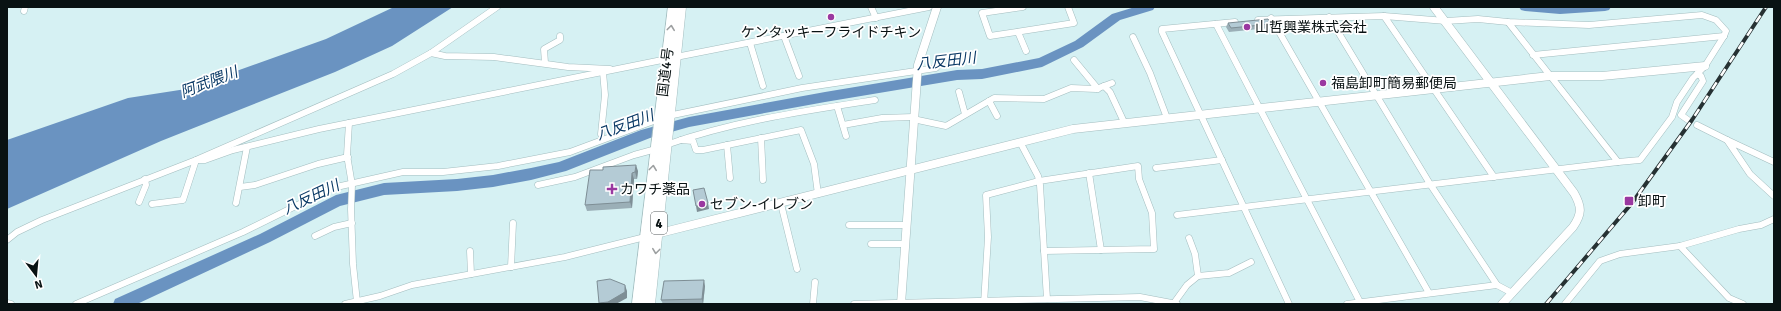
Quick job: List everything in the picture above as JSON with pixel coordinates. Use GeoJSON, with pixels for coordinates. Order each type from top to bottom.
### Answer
{"type":"FeatureCollection","features":[{"type":"Feature","properties":{"kind":"highway","name":"国道4号"},"geometry":{"type":"LineString","coordinates":[[638,304],[645,237],[661,145],[671,58],[673,7]]}},
{"type":"Feature","properties":{"kind":"highway","name":"国道4号"},"geometry":{"type":"LineString","coordinates":[[671,58],[682,7]]}},
{"type":"Feature","properties":{"kind":"highway","name":"国道4号"},"geometry":{"type":"LineString","coordinates":[[649,304],[658,234],[661,145]]}},
{"type":"Feature","properties":{"kind":"street"},"geometry":{"type":"LineString","coordinates":[[7,240],[17,232],[42,220],[196,160],[393,74],[431,53],[497,7]]}},
{"type":"Feature","properties":{"kind":"street"},"geometry":{"type":"LineString","coordinates":[[871,7],[876,18]]}},
{"type":"Feature","properties":{"kind":"street"},"geometry":{"type":"LineString","coordinates":[[196,160],[204,160],[247,147],[349,123],[929,7]]}},
{"type":"Feature","properties":{"kind":"street"},"geometry":{"type":"LineString","coordinates":[[901,303],[917,72],[937,7]]}},
{"type":"Feature","properties":{"kind":"street"},"geometry":{"type":"LineString","coordinates":[[1023,7],[982,13],[990,36],[1074,23],[1068,7]]}},
{"type":"Feature","properties":{"kind":"street"},"geometry":{"type":"LineString","coordinates":[[1434,7],[1581,203],[1582,214],[1556,247],[1502,304]]}},
{"type":"Feature","properties":{"kind":"street"},"geometry":{"type":"LineString","coordinates":[[1177,215],[1494,176],[1640,160],[1672,117],[1677,102],[1697,74],[1705,66],[1726,31],[1723,25],[1712,18],[1702,15],[1590,25],[1508,22],[1478,19],[1446,21],[1384,16],[1271,18],[1255,20]]}},
{"type":"Feature","properties":{"kind":"street"},"geometry":{"type":"LineString","coordinates":[[1384,16],[1433,90],[1494,176]]}},
{"type":"Feature","properties":{"kind":"street"},"geometry":{"type":"LineString","coordinates":[[1329,17],[1430,184],[1497,285],[1512,293]]}},
{"type":"Feature","properties":{"kind":"street"},"geometry":{"type":"LineString","coordinates":[[1271,18],[1429,293]]}},
{"type":"Feature","properties":{"kind":"street"},"geometry":{"type":"LineString","coordinates":[[1240,22],[1162,29],[1162,32],[1289,304]]}},
{"type":"Feature","properties":{"kind":"street"},"geometry":{"type":"LineString","coordinates":[[1508,22],[1618,162]]}},
{"type":"Feature","properties":{"kind":"street"},"geometry":{"type":"LineString","coordinates":[[1216,24],[1308,199],[1360,302]]}},
{"type":"Feature","properties":{"kind":"street"},"geometry":{"type":"LineString","coordinates":[[1018,32],[1026,51]]}},
{"type":"Feature","properties":{"kind":"street"},"geometry":{"type":"LineString","coordinates":[[545,64],[544,49],[560,40],[560,36]]}},
{"type":"Feature","properties":{"kind":"street"},"geometry":{"type":"LineString","coordinates":[[784,36],[799,76]]}},
{"type":"Feature","properties":{"kind":"street"},"geometry":{"type":"LineString","coordinates":[[1534,55],[1724,36]]}},
{"type":"Feature","properties":{"kind":"street"},"geometry":{"type":"LineString","coordinates":[[1133,37],[1150,73],[1167,118]]}},
{"type":"Feature","properties":{"kind":"street"},"geometry":{"type":"LineString","coordinates":[[750,43],[763,86]]}},
{"type":"Feature","properties":{"kind":"street"},"geometry":{"type":"LineString","coordinates":[[431,53],[445,56],[494,57],[545,64],[614,70]]}},
{"type":"Feature","properties":{"kind":"street"},"geometry":{"type":"LineString","coordinates":[[1074,60],[1098,89]]}},
{"type":"Feature","properties":{"kind":"street"},"geometry":{"type":"LineString","coordinates":[[345,304],[380,296],[412,285],[593,251],[1073,129],[1124,122],[1433,90],[1550,76],[1602,76],[1705,66]]}},
{"type":"Feature","properties":{"kind":"street"},"geometry":{"type":"LineString","coordinates":[[76,304],[243,232],[332,188],[403,172],[443,172],[530,160],[570,152],[664,119],[716,105],[936,68]]}},
{"type":"Feature","properties":{"kind":"street"},"geometry":{"type":"LineString","coordinates":[[601,134],[605,95],[603,72]]}},
{"type":"Feature","properties":{"kind":"street"},"geometry":{"type":"LineString","coordinates":[[1688,120],[1681,115],[1703,80],[1702,76],[1697,74]]}},
{"type":"Feature","properties":{"kind":"street"},"geometry":{"type":"LineString","coordinates":[[843,125],[882,118],[913,118],[946,126],[994,98],[1044,99],[1071,88],[1098,89],[1112,84]]}},
{"type":"Feature","properties":{"kind":"street"},"geometry":{"type":"LineString","coordinates":[[1104,86],[1110,92],[1124,122]]}},
{"type":"Feature","properties":{"kind":"street"},"geometry":{"type":"LineString","coordinates":[[959,92],[965,114]]}},
{"type":"Feature","properties":{"kind":"street"},"geometry":{"type":"LineString","coordinates":[[538,185],[575,177],[661,145],[704,131],[875,100]]}},
{"type":"Feature","properties":{"kind":"street"},"geometry":{"type":"LineString","coordinates":[[989,101],[997,116]]}},
{"type":"Feature","properties":{"kind":"street"},"geometry":{"type":"LineString","coordinates":[[837,106],[846,136]]}},
{"type":"Feature","properties":{"kind":"street"},"geometry":{"type":"LineString","coordinates":[[349,123],[348,157],[352,184],[351,209],[357,302]]}},
{"type":"Feature","properties":{"kind":"street"},"geometry":{"type":"LineString","coordinates":[[1697,125],[1774,162]]}},
{"type":"Feature","properties":{"kind":"street"},"geometry":{"type":"LineString","coordinates":[[679,140],[693,141],[696,150],[703,150],[801,130],[814,164],[818,194]]}},
{"type":"Feature","properties":{"kind":"street"},"geometry":{"type":"LineString","coordinates":[[761,138],[763,180]]}},
{"type":"Feature","properties":{"kind":"street"},"geometry":{"type":"LineString","coordinates":[[1727,140],[1750,174],[1774,196]]}},
{"type":"Feature","properties":{"kind":"street"},"geometry":{"type":"LineString","coordinates":[[1020,142],[1039,181],[1046,300]]}},
{"type":"Feature","properties":{"kind":"street"},"geometry":{"type":"LineString","coordinates":[[727,145],[730,178]]}},
{"type":"Feature","properties":{"kind":"street"},"geometry":{"type":"LineString","coordinates":[[236,202],[247,147]]}},
{"type":"Feature","properties":{"kind":"street"},"geometry":{"type":"LineString","coordinates":[[240,187],[255,185],[318,164],[348,157]]}},
{"type":"Feature","properties":{"kind":"street"},"geometry":{"type":"LineString","coordinates":[[152,204],[183,200],[196,160]]}},
{"type":"Feature","properties":{"kind":"street"},"geometry":{"type":"LineString","coordinates":[[1156,168],[1222,160]]}},
{"type":"Feature","properties":{"kind":"street"},"geometry":{"type":"LineString","coordinates":[[984,303],[988,237],[986,195],[1039,181],[1138,166],[1139,179],[1152,213],[1154,249],[1044,251]]}},
{"type":"Feature","properties":{"kind":"street"},"geometry":{"type":"LineString","coordinates":[[1089,173],[1101,250]]}},
{"type":"Feature","properties":{"kind":"street"},"geometry":{"type":"LineString","coordinates":[[139,202],[146,185],[145,179]]}},
{"type":"Feature","properties":{"kind":"street"},"geometry":{"type":"LineString","coordinates":[[781,204],[797,269]]}},
{"type":"Feature","properties":{"kind":"street"},"geometry":{"type":"LineString","coordinates":[[1564,304],[1600,262],[1620,254],[1680,246],[1732,231],[1761,225],[1774,219]]}},
{"type":"Feature","properties":{"kind":"street"},"geometry":{"type":"LineString","coordinates":[[315,236],[334,227],[352,223]]}},
{"type":"Feature","properties":{"kind":"street"},"geometry":{"type":"LineString","coordinates":[[511,267],[513,223]]}},
{"type":"Feature","properties":{"kind":"street"},"geometry":{"type":"LineString","coordinates":[[849,225],[907,225]]}},
{"type":"Feature","properties":{"kind":"street"},"geometry":{"type":"LineString","coordinates":[[1189,238],[1195,254],[1198,276]]}},
{"type":"Feature","properties":{"kind":"street"},"geometry":{"type":"LineString","coordinates":[[871,244],[905,244]]}},
{"type":"Feature","properties":{"kind":"street"},"geometry":{"type":"LineString","coordinates":[[1680,246],[1729,298],[1743,304]]}},
{"type":"Feature","properties":{"kind":"street"},"geometry":{"type":"LineString","coordinates":[[470,251],[471,274]]}},
{"type":"Feature","properties":{"kind":"street"},"geometry":{"type":"LineString","coordinates":[[854,304],[984,303],[1046,300],[1072,302],[1143,301],[1175,304],[1186,285],[1198,276],[1229,272],[1251,262]]}},
{"type":"Feature","properties":{"kind":"street"},"geometry":{"type":"LineString","coordinates":[[813,304],[815,282]]}},
{"type":"Feature","properties":{"kind":"street"},"geometry":{"type":"LineString","coordinates":[[1347,304],[1497,285]]}},
{"type":"Feature","properties":{"kind":"street"},"geometry":{"type":"LineString","coordinates":[[7,303],[11,304]]}},
{"type":"Feature","properties":{"kind":"water","name":"阿武隈川"},"geometry":{"type":"Polygon","coordinates":[[[394,7],[453,7],[392,46],[335,72],[161,141],[7,209],[7,140],[128,98],[186,89],[326,39],[394,7]]]}},
{"type":"Feature","properties":{"kind":"building"},"geometry":{"type":"Polygon","coordinates":[[[1268,19],[1271,24],[1231,28],[1228,23],[1268,19]]]}},
{"type":"Feature","properties":{"kind":"building","name":"カワチ薬品"},"geometry":{"type":"Polygon","coordinates":[[[636,165],[635,172],[632,173],[630,202],[585,205],[590,170],[603,170],[603,167],[636,165]]]}},
{"type":"Feature","properties":{"kind":"building"},"geometry":{"type":"Polygon","coordinates":[[[704,188],[708,203],[696,206],[693,190],[704,188]]]}},
{"type":"Feature","properties":{"kind":"building"},"geometry":{"type":"Polygon","coordinates":[[[610,279],[625,285],[625,292],[608,302],[599,303],[597,281],[610,279]]]}},
{"type":"Feature","properties":{"kind":"building"},"geometry":{"type":"Polygon","coordinates":[[[704,280],[702,299],[661,300],[664,281],[704,280]]]}},
{"type":"Feature","properties":{"kind":"waterway","name":"八反田川"},"geometry":{"type":"LineString","coordinates":[[121,304],[265,238],[336,201],[384,189],[457,185],[493,181],[531,174],[561,167],[646,134],[689,122],[825,97],[957,75],[982,74],[1042,62],[1079,44],[1116,17],[1149,7]]}},
{"type":"Feature","properties":{"kind":"waterway","name":"八反田川"},"geometry":{"type":"LineString","coordinates":[[1525,7],[1560,10],[1605,7]]}},
{"type":"Feature","properties":{"kind":"railway"},"geometry":{"type":"LineString","coordinates":[[1546,304],[1632,203],[1692,120],[1766,7]]}},
{"type":"Feature","properties":{"kind":"place","name":"ケンタッキーフライドチキン"},"geometry":{"type":"Point","coordinates":[831,17]}},
{"type":"Feature","properties":{"kind":"place","name":"山哲興業株式会社"},"geometry":{"type":"Point","coordinates":[1247,27]}},
{"type":"Feature","properties":{"kind":"place","name":"福島卸町簡易郵便局"},"geometry":{"type":"Point","coordinates":[1323,83]}},
{"type":"Feature","properties":{"kind":"place","name":"カワチ薬品"},"geometry":{"type":"Point","coordinates":[612,189]}},
{"type":"Feature","properties":{"kind":"place","name":"卸町"},"geometry":{"type":"Point","coordinates":[1629,201]}},
{"type":"Feature","properties":{"kind":"place","name":"セブン-イレブン"},"geometry":{"type":"Point","coordinates":[702,204]}}]}
